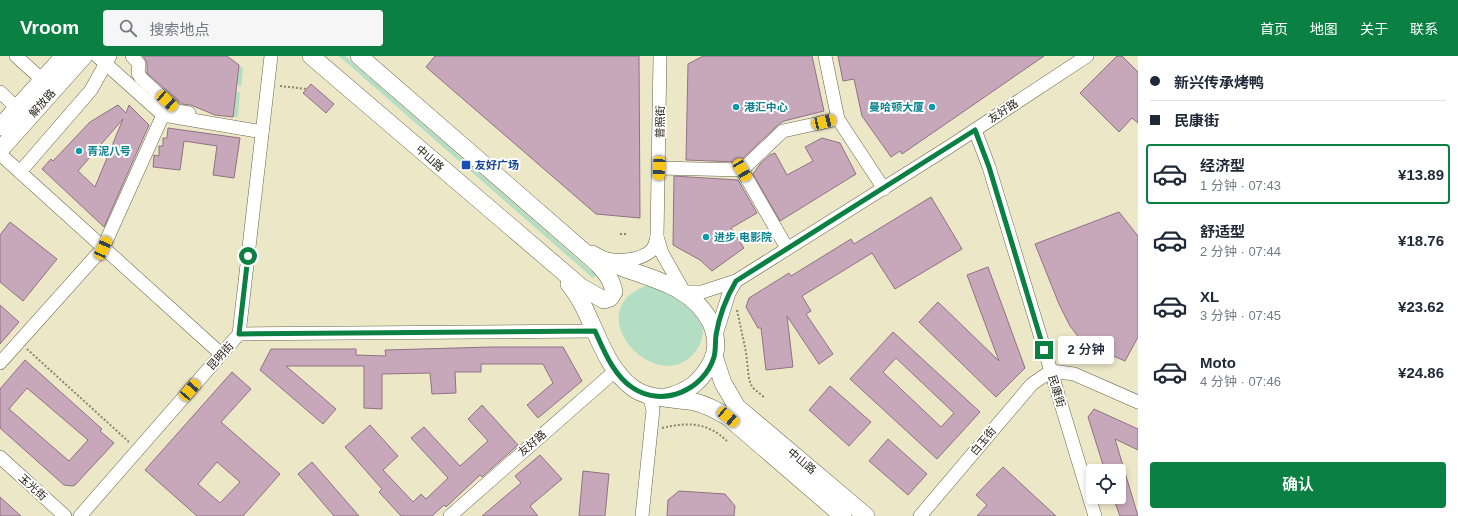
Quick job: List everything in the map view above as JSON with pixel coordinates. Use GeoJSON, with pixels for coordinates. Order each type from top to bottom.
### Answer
{"type":"FeatureCollection","features":[{"type":"Feature","properties":{"kind":"main road","name":"中山路"},"geometry":{"type":"LineString","coordinates":[[311,56],[548,260]]}},
{"type":"Feature","properties":{"kind":"main road"},"geometry":{"type":"LineString","coordinates":[[359,56],[597,263],[608,276],[614,292],[610,298],[604,300],[593,295],[548,260]]}},
{"type":"Feature","properties":{"kind":"main road","name":"解放路"},"geometry":{"type":"LineString","coordinates":[[0,150],[48,85],[73,58]]}},
{"type":"Feature","properties":{"kind":"main road","name":"解放路"},"geometry":{"type":"LineString","coordinates":[[0,127],[17,108],[48,85]]}},
{"type":"Feature","properties":{"kind":"main road"},"geometry":{"type":"LineString","coordinates":[[573,243],[596,256],[662,281],[684,292],[708,318],[716,335],[714,356],[704,374],[696,383],[680,393],[656,396]]}},
{"type":"Feature","properties":{"kind":"main road"},"geometry":{"type":"LineString","coordinates":[[548,260],[578,295],[615,371],[633,388],[656,396],[696,402],[714,409],[733,412],[714,356]]}},
{"type":"Feature","properties":{"kind":"main road","name":"中山路"},"geometry":{"type":"LineString","coordinates":[[733,412],[844,516]]}},
{"type":"Feature","properties":{"kind":"main road","name":"中山路"},"geometry":{"type":"LineString","coordinates":[[733,412],[866,516]]}},
{"type":"Feature","properties":{"kind":"street"},"geometry":{"type":"LineString","coordinates":[[16,56],[48,85]]}},
{"type":"Feature","properties":{"kind":"street","name":"普照街"},"geometry":{"type":"LineString","coordinates":[[657,237],[660,56]]}},
{"type":"Feature","properties":{"kind":"street"},"geometry":{"type":"LineString","coordinates":[[825,56],[838,119],[884,189]]}},
{"type":"Feature","properties":{"kind":"street","name":"友好路"},"geometry":{"type":"LineString","coordinates":[[736,281],[884,189],[1087,56]]}},
{"type":"Feature","properties":{"kind":"street"},"geometry":{"type":"LineString","coordinates":[[20,172],[91,90],[104,58],[163,115],[263,127]]}},
{"type":"Feature","properties":{"kind":"street","name":"昆明街"},"geometry":{"type":"LineString","coordinates":[[80,516],[239,334],[263,127],[267,59]]}},
{"type":"Feature","properties":{"kind":"street"},"geometry":{"type":"LineString","coordinates":[[136,60],[138,73],[141,78],[177,111],[231,118],[263,127]]}},
{"type":"Feature","properties":{"kind":"street"},"geometry":{"type":"LineString","coordinates":[[136,60],[148,78]]}},
{"type":"Feature","properties":{"kind":"street"},"geometry":{"type":"LineString","coordinates":[[0,92],[17,108]]}},
{"type":"Feature","properties":{"kind":"street"},"geometry":{"type":"LineString","coordinates":[[0,363],[103,248],[163,115]]}},
{"type":"Feature","properties":{"kind":"street"},"geometry":{"type":"LineString","coordinates":[[659,168],[742,170],[782,131],[838,119]]}},
{"type":"Feature","properties":{"kind":"street","name":"民康街"},"geometry":{"type":"LineString","coordinates":[[975,130],[992,174],[1095,516]]}},
{"type":"Feature","properties":{"kind":"street"},"geometry":{"type":"LineString","coordinates":[[0,154],[221,354]]}},
{"type":"Feature","properties":{"kind":"street"},"geometry":{"type":"LineString","coordinates":[[742,170],[787,248]]}},
{"type":"Feature","properties":{"kind":"street"},"geometry":{"type":"LineString","coordinates":[[596,256],[614,260],[641,257],[652,250],[657,237]]}},
{"type":"Feature","properties":{"kind":"street"},"geometry":{"type":"LineString","coordinates":[[657,237],[662,253],[684,292],[702,292],[736,281]]}},
{"type":"Feature","properties":{"kind":"street"},"geometry":{"type":"LineString","coordinates":[[716,335],[729,293],[736,281]]}},
{"type":"Feature","properties":{"kind":"street"},"geometry":{"type":"LineString","coordinates":[[239,334],[595,331]]}},
{"type":"Feature","properties":{"kind":"street","name":"友好路"},"geometry":{"type":"LineString","coordinates":[[450,516],[615,371]]}},
{"type":"Feature","properties":{"kind":"street"},"geometry":{"type":"LineString","coordinates":[[1051,371],[1074,374],[1138,402]]}},
{"type":"Feature","properties":{"kind":"street","name":"白玉街"},"geometry":{"type":"LineString","coordinates":[[920,516],[1032,384],[1051,371]]}},
{"type":"Feature","properties":{"kind":"street"},"geometry":{"type":"LineString","coordinates":[[642,516],[652,410],[656,396]]}},
{"type":"Feature","properties":{"kind":"street","name":"玉光街"},"geometry":{"type":"LineString","coordinates":[[0,457],[66,516]]}},
{"type":"Feature","properties":{"kind":"path"},"geometry":{"type":"LineString","coordinates":[[280,86],[307,89]]}},
{"type":"Feature","properties":{"kind":"path"},"geometry":{"type":"LineString","coordinates":[[620,234],[627,234]]}},
{"type":"Feature","properties":{"kind":"path"},"geometry":{"type":"LineString","coordinates":[[729,293],[737,308],[746,352],[749,379],[752,387],[765,398]]}},
{"type":"Feature","properties":{"kind":"path"},"geometry":{"type":"LineString","coordinates":[[19,342],[138,449]]}},
{"type":"Feature","properties":{"kind":"path"},"geometry":{"type":"LineString","coordinates":[[651,431],[677,424],[703,425],[717,431],[727,441]]}},
{"type":"Feature","properties":{"kind":"green space"},"geometry":{"type":"Polygon","coordinates":[[[339,56],[345,56],[596,275],[593,278],[339,56]]]}},
{"type":"Feature","properties":{"kind":"green space"},"geometry":{"type":"Polygon","coordinates":[[[239,65],[243,69],[241,86],[237,85],[239,65]]]}},
{"type":"Feature","properties":{"kind":"green space"},"geometry":{"type":"Polygon","coordinates":[[[236,92],[240,92],[238,117],[233,117],[236,92]]]}},
{"type":"Feature","properties":{"kind":"green space"},"geometry":{"type":"Polygon","coordinates":[[[649,285],[663,287],[670,291],[691,308],[701,320],[703,333],[702,339],[696,351],[687,360],[670,366],[654,363],[638,354],[626,341],[620,325],[620,310],[629,295],[649,285]]]}},
{"type":"Feature","properties":{"kind":"building"},"geometry":{"type":"Polygon","coordinates":[[[143,56],[227,56],[239,65],[233,117],[215,115],[191,105],[182,104],[147,73],[147,62],[143,56]]]}},
{"type":"Feature","properties":{"kind":"building"},"geometry":{"type":"Polygon","coordinates":[[[435,56],[639,56],[640,218],[596,214],[426,67],[435,56]]]}},
{"type":"Feature","properties":{"kind":"building"},"geometry":{"type":"Polygon","coordinates":[[[703,56],[812,56],[824,111],[784,121],[739,162],[686,160],[688,64],[703,56]]]}},
{"type":"Feature","properties":{"kind":"building","name":"曼哈顿大厦"},"geometry":{"type":"Polygon","coordinates":[[[838,56],[1044,56],[902,154],[900,151],[891,157],[862,116],[854,79],[843,81],[838,56]]]}},
{"type":"Feature","properties":{"kind":"building"},"geometry":{"type":"Polygon","coordinates":[[[1117,56],[1122,56],[1138,72],[1138,123],[1132,118],[1119,132],[1080,93],[1117,56]]]}},
{"type":"Feature","properties":{"kind":"building"},"geometry":{"type":"Polygon","coordinates":[[[311,84],[334,104],[326,113],[303,93],[311,84]]]}},
{"type":"Feature","properties":{"kind":"building","name":"青泥八号"},"geometry":{"type":"Polygon","coordinates":[[[118,105],[126,113],[129,105],[149,125],[104,227],[42,169],[51,159],[53,161],[90,122],[118,105]],[[123,119],[78,171],[95,187],[123,119]]]}},
{"type":"Feature","properties":{"kind":"building"},"geometry":{"type":"Polygon","coordinates":[[[168,128],[240,138],[234,178],[213,175],[217,146],[184,141],[180,170],[153,167],[154,155],[159,156],[159,146],[163,146],[163,138],[167,138],[168,128]]]}},
{"type":"Feature","properties":{"kind":"building"},"geometry":{"type":"Polygon","coordinates":[[[822,138],[840,143],[856,174],[780,221],[753,174],[760,164],[770,155],[775,153],[787,175],[813,161],[805,147],[822,138]]]}},
{"type":"Feature","properties":{"kind":"building"},"geometry":{"type":"Polygon","coordinates":[[[674,176],[738,180],[757,213],[731,228],[744,248],[712,271],[700,260],[673,245],[674,176]]]}},
{"type":"Feature","properties":{"kind":"building"},"geometry":{"type":"Polygon","coordinates":[[[931,197],[962,249],[895,289],[872,253],[802,296],[811,311],[806,314],[833,354],[819,364],[787,316],[793,367],[766,370],[761,328],[758,328],[746,307],[749,298],[789,273],[791,276],[851,239],[854,244],[931,197]]]}},
{"type":"Feature","properties":{"kind":"building"},"geometry":{"type":"Polygon","coordinates":[[[1119,212],[1138,236],[1138,337],[1125,361],[1083,343],[1070,326],[1059,304],[1035,244],[1119,212]]]}},
{"type":"Feature","properties":{"kind":"building"},"geometry":{"type":"Polygon","coordinates":[[[10,222],[57,259],[23,301],[0,282],[0,235],[10,222]]]}},
{"type":"Feature","properties":{"kind":"building"},"geometry":{"type":"Polygon","coordinates":[[[988,267],[1025,368],[996,397],[919,322],[938,302],[999,361],[967,275],[988,267]]]}},
{"type":"Feature","properties":{"kind":"building"},"geometry":{"type":"Polygon","coordinates":[[[0,305],[19,322],[0,344],[0,305]]]}},
{"type":"Feature","properties":{"kind":"building"},"geometry":{"type":"Polygon","coordinates":[[[893,332],[980,412],[937,459],[850,379],[893,332]],[[896,358],[883,372],[941,427],[954,413],[896,358]]]}},
{"type":"Feature","properties":{"kind":"building"},"geometry":{"type":"Polygon","coordinates":[[[491,347],[563,347],[582,381],[538,418],[527,405],[553,383],[543,364],[481,364],[481,372],[455,372],[456,393],[432,394],[430,373],[382,374],[382,409],[364,408],[364,366],[286,366],[336,409],[323,424],[260,370],[271,349],[356,349],[356,355],[386,356],[385,350],[491,347]]]}},
{"type":"Feature","properties":{"kind":"building"},"geometry":{"type":"Polygon","coordinates":[[[25,360],[102,429],[100,431],[114,443],[75,485],[64,485],[0,428],[0,389],[25,360]],[[27,388],[9,409],[69,461],[88,440],[27,388]]]}},
{"type":"Feature","properties":{"kind":"building"},"geometry":{"type":"Polygon","coordinates":[[[232,372],[251,389],[221,422],[280,474],[243,516],[197,516],[145,470],[232,372]],[[217,462],[198,484],[220,503],[240,482],[217,462]]]}},
{"type":"Feature","properties":{"kind":"building"},"geometry":{"type":"Polygon","coordinates":[[[830,386],[871,422],[849,446],[809,410],[830,386]]]}},
{"type":"Feature","properties":{"kind":"building"},"geometry":{"type":"Polygon","coordinates":[[[482,405],[518,445],[482,477],[480,475],[446,507],[444,505],[432,516],[401,516],[379,492],[382,489],[345,447],[370,425],[398,456],[383,470],[413,502],[421,494],[426,499],[448,478],[411,438],[424,427],[460,466],[488,441],[468,419],[482,405]]]}},
{"type":"Feature","properties":{"kind":"building"},"geometry":{"type":"Polygon","coordinates":[[[1094,409],[1138,429],[1138,450],[1115,439],[1122,464],[1103,464],[1088,417],[1094,409]]]}},
{"type":"Feature","properties":{"kind":"building"},"geometry":{"type":"Polygon","coordinates":[[[888,439],[927,474],[908,495],[869,461],[888,439]]]}},
{"type":"Feature","properties":{"kind":"building"},"geometry":{"type":"Polygon","coordinates":[[[540,455],[562,479],[530,506],[538,516],[482,516],[521,483],[515,476],[540,455]]]}},
{"type":"Feature","properties":{"kind":"building"},"geometry":{"type":"Polygon","coordinates":[[[312,462],[359,516],[334,516],[298,474],[312,462]]]}},
{"type":"Feature","properties":{"kind":"building"},"geometry":{"type":"Polygon","coordinates":[[[1003,467],[1056,516],[977,516],[987,505],[976,495],[1003,467]]]}},
{"type":"Feature","properties":{"kind":"building"},"geometry":{"type":"Polygon","coordinates":[[[583,471],[609,474],[605,516],[579,516],[583,471]]]}},
{"type":"Feature","properties":{"kind":"building"},"geometry":{"type":"Polygon","coordinates":[[[1126,476],[1138,516],[1120,516],[1116,504],[1126,504],[1126,476]]]}},
{"type":"Feature","properties":{"kind":"building"},"geometry":{"type":"Polygon","coordinates":[[[679,491],[725,494],[735,506],[734,516],[667,516],[668,500],[679,491]]]}},
{"type":"Feature","properties":{"kind":"building"},"geometry":{"type":"Polygon","coordinates":[[[0,497],[21,516],[0,516],[0,497]]]}},
{"type":"Feature","properties":{"kind":"place","name":"港汇中心"},"geometry":{"type":"Point","coordinates":[736,107]}},
{"type":"Feature","properties":{"kind":"place","name":"曼哈顿大厦"},"geometry":{"type":"Point","coordinates":[932,107]}},
{"type":"Feature","properties":{"kind":"place","name":"青泥八号"},"geometry":{"type":"Point","coordinates":[79,151]}},
{"type":"Feature","properties":{"kind":"place","name":"友好广场"},"geometry":{"type":"Point","coordinates":[466,165]}},
{"type":"Feature","properties":{"kind":"place","name":"进步 电影院"},"geometry":{"type":"Point","coordinates":[706,237]}},
{"type":"Feature","properties":{"kind":"route"},"geometry":{"type":"LineString","coordinates":[[248,256],[239,334],[416,334],[595,331],[603,350],[615,371],[633,388],[650,395],[663,397],[680,393],[690,388],[701,379],[707,370],[714,356],[716,335],[720,319],[729,293],[736,281],[884,189],[975,130],[989,167],[1044,350]]}}]}
